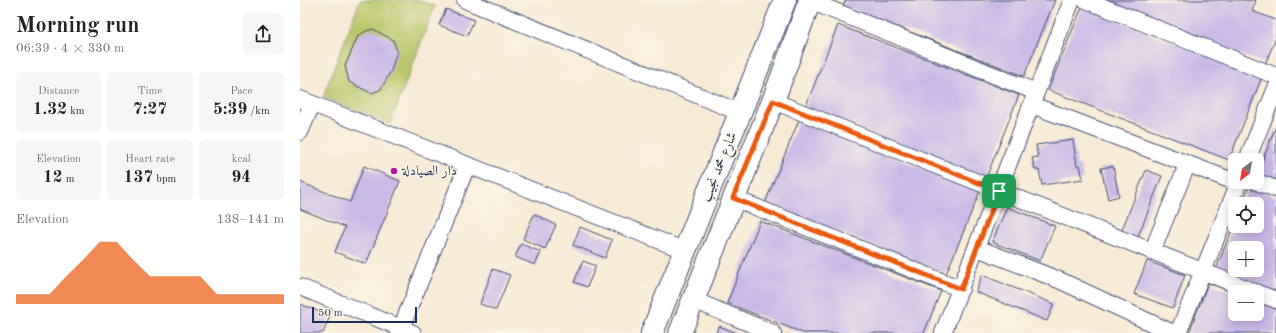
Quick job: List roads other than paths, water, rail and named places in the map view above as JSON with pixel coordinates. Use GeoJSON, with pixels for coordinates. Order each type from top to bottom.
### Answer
{"type":"FeatureCollection","features":[{"type":"Feature","properties":{"kind":"main road","name":"شارع محمد نجيب"},"geometry":{"type":"LineString","coordinates":[[652,333],[785,0]]}},
{"type":"Feature","properties":{"kind":"main road","name":"شارع محمد نجيب"},"geometry":{"type":"LineString","coordinates":[[680,333],[773,101],[810,1]]}},
{"type":"Feature","properties":{"kind":"street"},"geometry":{"type":"LineString","coordinates":[[465,0],[741,113]]}},
{"type":"Feature","properties":{"kind":"street"},"geometry":{"type":"LineString","coordinates":[[943,333],[1072,0]]}},
{"type":"Feature","properties":{"kind":"street"},"geometry":{"type":"LineString","coordinates":[[1086,0],[1276,76]]}},
{"type":"Feature","properties":{"kind":"street"},"geometry":{"type":"LineString","coordinates":[[810,1],[1187,165],[1228,179]]}},
{"type":"Feature","properties":{"kind":"street"},"geometry":{"type":"LineString","coordinates":[[1251,153],[1276,88]]}},
{"type":"Feature","properties":{"kind":"street"},"geometry":{"type":"LineString","coordinates":[[300,132],[306,101],[467,166],[686,251]]}},
{"type":"Feature","properties":{"kind":"street"},"geometry":{"type":"LineString","coordinates":[[773,101],[1238,285]]}},
{"type":"Feature","properties":{"kind":"street"},"geometry":{"type":"LineString","coordinates":[[1152,252],[1187,165]]}},
{"type":"Feature","properties":{"kind":"street"},"geometry":{"type":"LineString","coordinates":[[300,288],[404,331],[467,166]]}},
{"type":"Feature","properties":{"kind":"street"},"geometry":{"type":"LineString","coordinates":[[1264,185],[1276,189]]}},
{"type":"Feature","properties":{"kind":"street"},"geometry":{"type":"LineString","coordinates":[[1178,333],[1236,189]]}},
{"type":"Feature","properties":{"kind":"street"},"geometry":{"type":"LineString","coordinates":[[733,198],[961,289]]}},
{"type":"Feature","properties":{"kind":"street"},"geometry":{"type":"LineString","coordinates":[[977,248],[1065,283],[1173,333]]}},
{"type":"Feature","properties":{"kind":"street"},"geometry":{"type":"LineString","coordinates":[[1264,295],[1276,300]]}},
{"type":"Feature","properties":{"kind":"street"},"geometry":{"type":"LineString","coordinates":[[693,300],[773,333]]}},
{"type":"Feature","properties":{"kind":"place","name":"دار الصيادلة"},"geometry":{"type":"Point","coordinates":[394,171]}}]}
